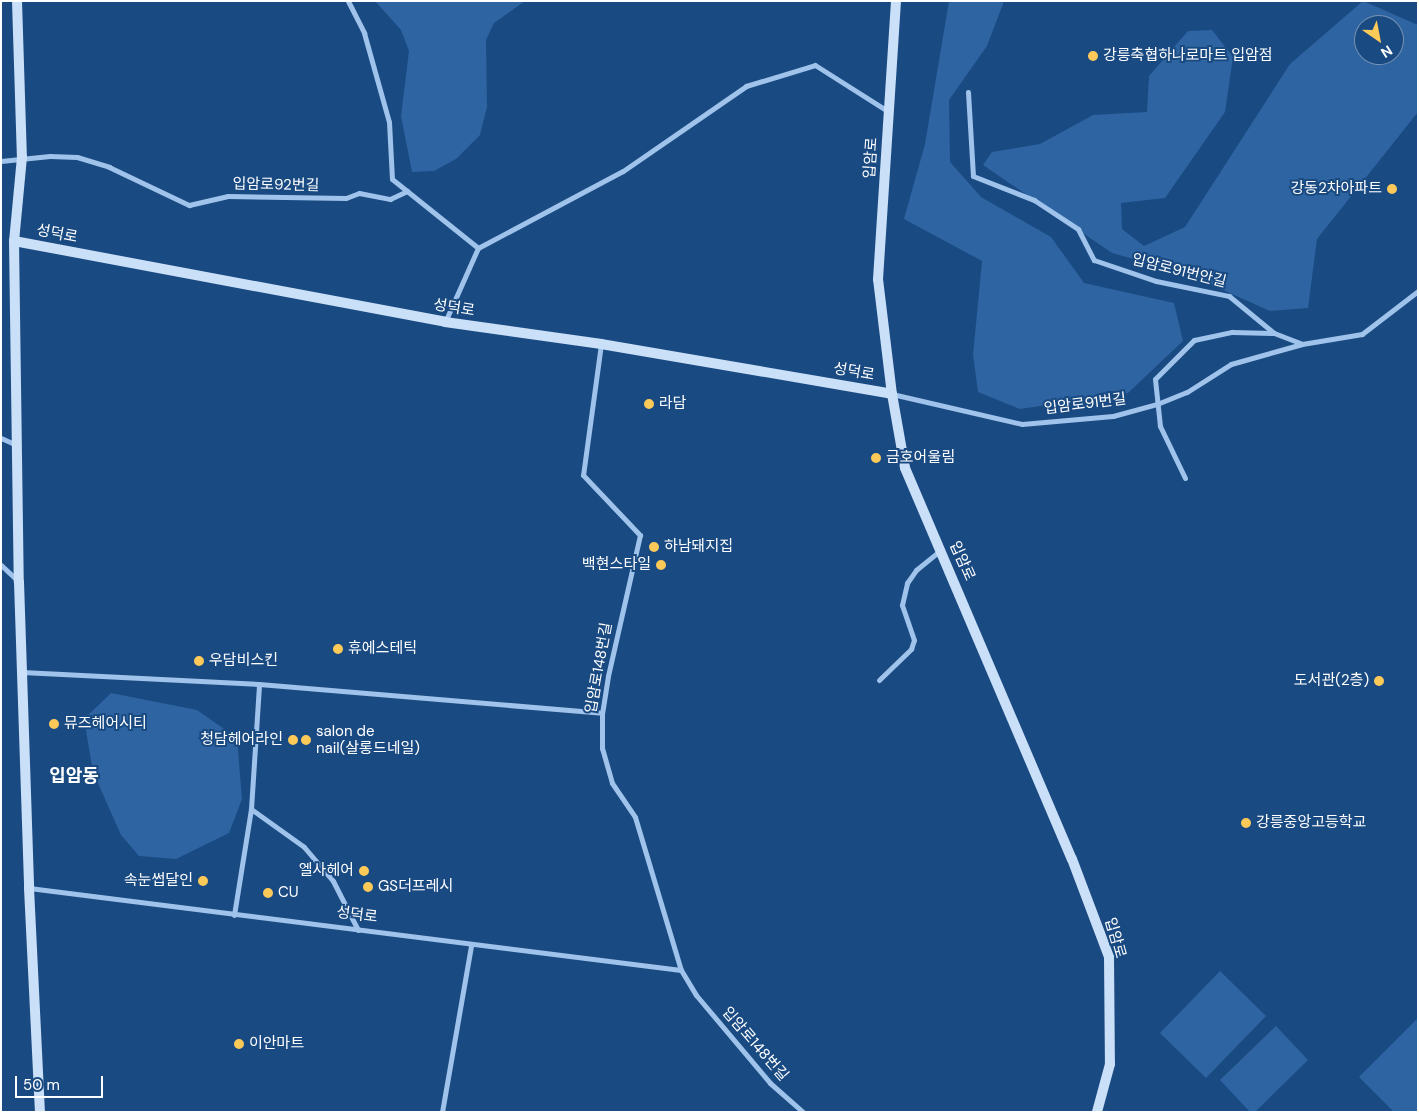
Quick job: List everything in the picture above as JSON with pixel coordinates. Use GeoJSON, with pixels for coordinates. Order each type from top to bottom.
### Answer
{"type":"FeatureCollection","features":[{"type":"Feature","properties":{"kind":"street","name":"성덕로"},"geometry":{"type":"LineString","coordinates":[[17,1],[22,157],[14,241],[20,582],[29,888],[40,1112]]}},
{"type":"Feature","properties":{"kind":"street"},"geometry":{"type":"LineString","coordinates":[[348,1],[364,33],[389,122],[392,179],[478,248]]}},
{"type":"Feature","properties":{"kind":"street","name":"입암로"},"geometry":{"type":"LineString","coordinates":[[896,1],[878,279],[892,394],[905,468],[1072,859],[1109,957],[1110,1064],[1097,1112]]}},
{"type":"Feature","properties":{"kind":"street"},"geometry":{"type":"LineString","coordinates":[[445,322],[478,248],[623,172],[746,86],[815,64],[889,112]]}},
{"type":"Feature","properties":{"kind":"street","name":"입암로91번안길"},"geometry":{"type":"LineString","coordinates":[[968,92],[973,176],[1034,200],[1078,229],[1094,260],[1156,281],[1229,296],[1274,333]]}},
{"type":"Feature","properties":{"kind":"street","name":"입암로92번길"},"geometry":{"type":"LineString","coordinates":[[1,161],[22,157],[77,157],[109,167],[189,205],[228,196],[346,198],[359,193],[390,199],[407,191]]}},
{"type":"Feature","properties":{"kind":"street","name":"성덕로"},"geometry":{"type":"LineString","coordinates":[[14,241],[445,322],[601,344],[892,394]]}},
{"type":"Feature","properties":{"kind":"street","name":"입암로91번길"},"geometry":{"type":"LineString","coordinates":[[892,394],[1022,424],[1113,416],[1158,404],[1187,392],[1232,364],[1302,344],[1362,334],[1418,291]]}},
{"type":"Feature","properties":{"kind":"street"},"geometry":{"type":"LineString","coordinates":[[1185,478],[1160,426],[1155,379],[1194,340],[1232,332],[1274,333],[1302,344]]}},
{"type":"Feature","properties":{"kind":"street","name":"입암로148번길"},"geometry":{"type":"LineString","coordinates":[[601,344],[583,475],[640,535],[602,713],[602,748],[612,783],[635,816],[681,970],[696,995],[770,1083],[803,1112]]}},
{"type":"Feature","properties":{"kind":"street"},"geometry":{"type":"LineString","coordinates":[[1,438],[19,447]]}},
{"type":"Feature","properties":{"kind":"street"},"geometry":{"type":"LineString","coordinates":[[880,680],[912,648],[914,640],[902,605],[907,583],[916,570],[941,550]]}},
{"type":"Feature","properties":{"kind":"street"},"geometry":{"type":"LineString","coordinates":[[1,565],[20,582]]}},
{"type":"Feature","properties":{"kind":"street"},"geometry":{"type":"LineString","coordinates":[[22,672],[259,684],[602,713]]}},
{"type":"Feature","properties":{"kind":"street"},"geometry":{"type":"LineString","coordinates":[[234,915],[251,809],[259,684]]}},
{"type":"Feature","properties":{"kind":"street"},"geometry":{"type":"LineString","coordinates":[[251,809],[304,847],[333,881],[358,930]]}},
{"type":"Feature","properties":{"kind":"street","name":"성덕로"},"geometry":{"type":"LineString","coordinates":[[29,888],[471,946],[681,970]]}},
{"type":"Feature","properties":{"kind":"street"},"geometry":{"type":"LineString","coordinates":[[442,1112],[471,946]]}},
{"type":"Feature","properties":{"kind":"shaded area"},"geometry":{"type":"Polygon","coordinates":[[[375,1],[525,1],[494,23],[486,40],[487,107],[480,135],[456,159],[434,171],[412,172],[401,116],[409,51],[401,30],[375,1]]]}},
{"type":"Feature","properties":{"kind":"shaded area"},"geometry":{"type":"Polygon","coordinates":[[[949,1],[1004,1],[987,46],[949,100],[950,162],[981,197],[1051,237],[1084,283],[1174,303],[1183,341],[1128,393],[1020,409],[978,392],[973,355],[982,261],[904,219],[925,144],[949,1]]]}},
{"type":"Feature","properties":{"kind":"shaded area"},"geometry":{"type":"Polygon","coordinates":[[[1363,1],[1395,15],[1354,15],[1354,65],[1404,65],[1404,19],[1418,25],[1418,112],[1317,239],[1308,308],[1270,311],[1187,274],[1112,253],[983,165],[992,152],[1040,144],[1093,115],[1147,112],[1149,76],[1188,31],[1212,30],[1233,57],[1225,112],[1165,198],[1121,203],[1122,229],[1144,246],[1185,227],[1290,64],[1363,1]]]}},
{"type":"Feature","properties":{"kind":"shaded area"},"geometry":{"type":"Polygon","coordinates":[[[111,693],[197,710],[237,738],[242,799],[229,833],[176,859],[139,856],[121,835],[93,772],[84,719],[111,693]]]}},
{"type":"Feature","properties":{"kind":"shaded area"},"geometry":{"type":"Polygon","coordinates":[[[1220,971],[1266,1016],[1206,1078],[1160,1033],[1220,971]]]}},
{"type":"Feature","properties":{"kind":"shaded area"},"geometry":{"type":"Polygon","coordinates":[[[1418,1018],[1418,1112],[1394,1112],[1359,1077],[1418,1018]]]}},
{"type":"Feature","properties":{"kind":"shaded area"},"geometry":{"type":"Polygon","coordinates":[[[1276,1026],[1308,1060],[1255,1112],[1250,1112],[1220,1080],[1276,1026]]]}},
{"type":"Feature","properties":{"kind":"place","name":"강릉축협하나로마트 입암점"},"geometry":{"type":"Point","coordinates":[1093,56]}},
{"type":"Feature","properties":{"kind":"place","name":"강동2차아파트"},"geometry":{"type":"Point","coordinates":[1392,189]}},
{"type":"Feature","properties":{"kind":"place","name":"라담"},"geometry":{"type":"Point","coordinates":[649,404]}},
{"type":"Feature","properties":{"kind":"place","name":"금호어울림"},"geometry":{"type":"Point","coordinates":[876,458]}},
{"type":"Feature","properties":{"kind":"place","name":"하남돼지집"},"geometry":{"type":"Point","coordinates":[654,547]}},
{"type":"Feature","properties":{"kind":"place","name":"백현스타일"},"geometry":{"type":"Point","coordinates":[661,565]}},
{"type":"Feature","properties":{"kind":"place","name":"휴에스테틱"},"geometry":{"type":"Point","coordinates":[338,649]}},
{"type":"Feature","properties":{"kind":"place","name":"우담비스킨"},"geometry":{"type":"Point","coordinates":[199,661]}},
{"type":"Feature","properties":{"kind":"place","name":"도서관(2층)"},"geometry":{"type":"Point","coordinates":[1379,681]}},
{"type":"Feature","properties":{"kind":"place","name":"뮤즈헤어시티"},"geometry":{"type":"Point","coordinates":[54,724]}},
{"type":"Feature","properties":{"kind":"place","name":"청담헤어라인"},"geometry":{"type":"Point","coordinates":[293,740]}},
{"type":"Feature","properties":{"kind":"place","name":"salon de nail(살롱드네일)"},"geometry":{"type":"Point","coordinates":[306,740]}},
{"type":"Feature","properties":{"kind":"place","name":"강릉중앙고등학교"},"geometry":{"type":"Point","coordinates":[1246,823]}},
{"type":"Feature","properties":{"kind":"place","name":"엘사헤어"},"geometry":{"type":"Point","coordinates":[364,871]}},
{"type":"Feature","properties":{"kind":"place","name":"속눈썹달인"},"geometry":{"type":"Point","coordinates":[203,881]}},
{"type":"Feature","properties":{"kind":"place","name":"GS더프레시"},"geometry":{"type":"Point","coordinates":[368,887]}},
{"type":"Feature","properties":{"kind":"place","name":"CU"},"geometry":{"type":"Point","coordinates":[268,893]}},
{"type":"Feature","properties":{"kind":"place","name":"이안마트"},"geometry":{"type":"Point","coordinates":[239,1044]}},
{"type":"Feature","properties":{"kind":"district","name":"입암동"},"geometry":{"type":"Point","coordinates":[74,776]}}]}
